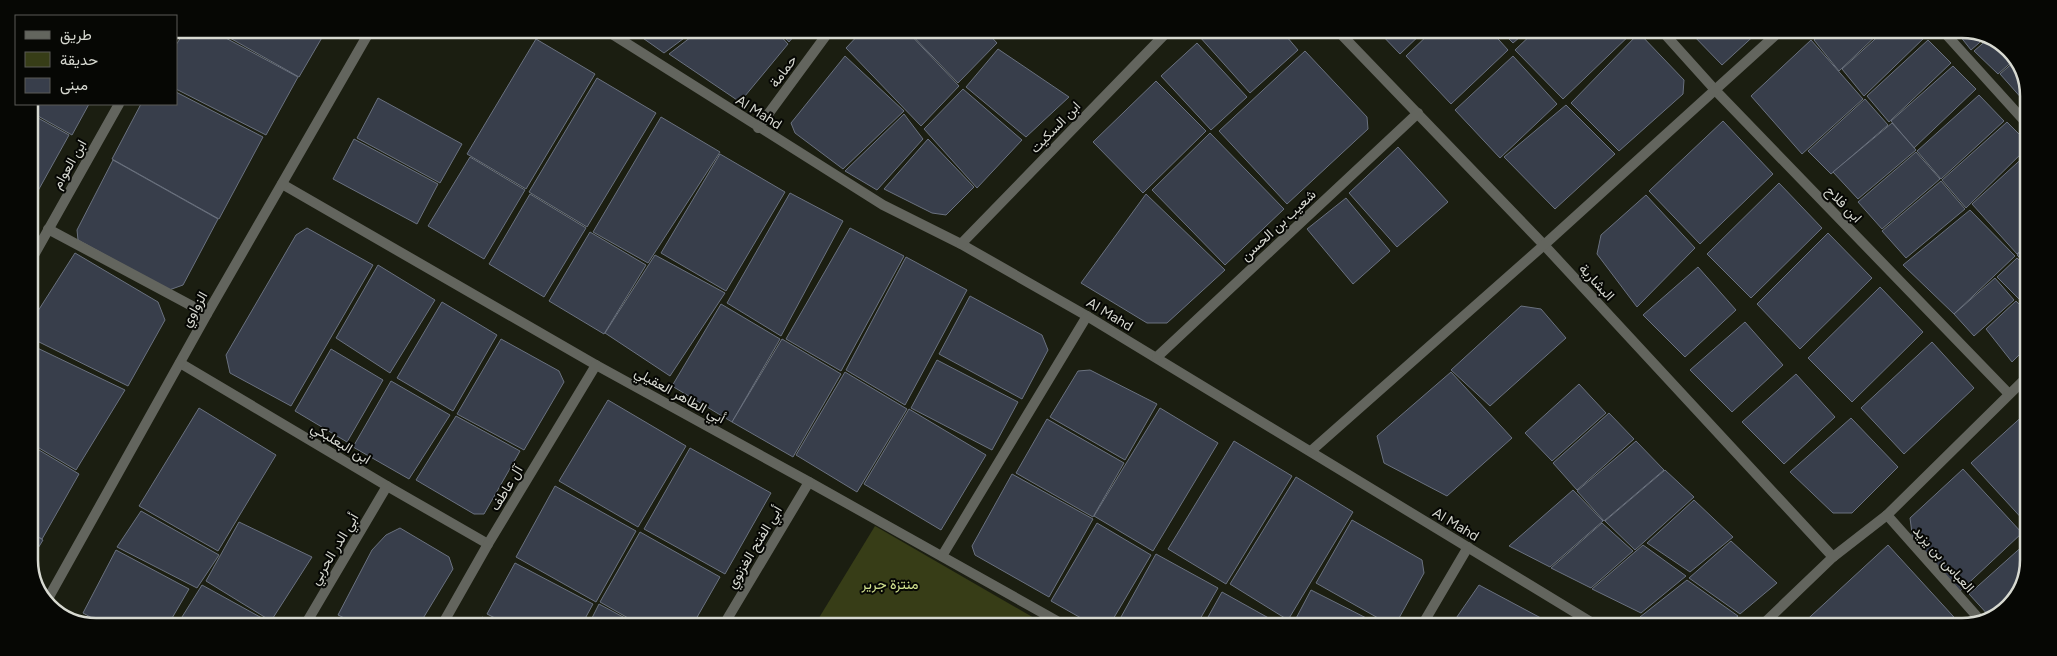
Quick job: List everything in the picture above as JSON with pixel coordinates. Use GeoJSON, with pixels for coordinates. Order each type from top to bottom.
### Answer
{"type":"FeatureCollection","features":[{"type":"Feature","properties":{"kind":"street","name":"الزواوي"},"geometry":{"type":"LineString","coordinates":[[49,596],[207,314],[366,37]]}},
{"type":"Feature","properties":{"kind":"street","name":"Al Mahd"},"geometry":{"type":"LineString","coordinates":[[616,37],[758,128],[883,205],[961,244],[1157,357],[1584,618]]}},
{"type":"Feature","properties":{"kind":"street","name":"حمامة"},"geometry":{"type":"LineString","coordinates":[[758,128],[825,37]]}},
{"type":"Feature","properties":{"kind":"street","name":"ابن السكيت"},"geometry":{"type":"LineString","coordinates":[[961,244],[1161,37]]}},
{"type":"Feature","properties":{"kind":"street","name":"البشارية"},"geometry":{"type":"LineString","coordinates":[[1344,37],[1544,245],[1833,557]]}},
{"type":"Feature","properties":{"kind":"street","name":"ابن فلاح"},"geometry":{"type":"LineString","coordinates":[[1667,37],[1716,91],[2008,394]]}},
{"type":"Feature","properties":{"kind":"street"},"geometry":{"type":"LineString","coordinates":[[1311,452],[1716,91],[1774,37]]}},
{"type":"Feature","properties":{"kind":"street"},"geometry":{"type":"LineString","coordinates":[[1948,37],[2019,115]]}},
{"type":"Feature","properties":{"kind":"street","name":"ابن العوام"},"geometry":{"type":"LineString","coordinates":[[37,249],[118,105]]}},
{"type":"Feature","properties":{"kind":"street","name":"شعيب بن الحسن"},"geometry":{"type":"LineString","coordinates":[[1157,357],[1418,113]]}},
{"type":"Feature","properties":{"kind":"street","name":"أبي الطاهر العقيلي"},"geometry":{"type":"LineString","coordinates":[[282,184],[596,366],[810,482],[1052,618]]}},
{"type":"Feature","properties":{"kind":"street"},"geometry":{"type":"LineString","coordinates":[[48,229],[207,314]]}},
{"type":"Feature","properties":{"kind":"street"},"geometry":{"type":"LineString","coordinates":[[942,556],[1087,316]]}},
{"type":"Feature","properties":{"kind":"street","name":"ابن البعلبكي"},"geometry":{"type":"LineString","coordinates":[[180,363],[488,544]]}},
{"type":"Feature","properties":{"kind":"street","name":"آل عاطف"},"geometry":{"type":"LineString","coordinates":[[446,618],[488,544],[596,366]]}},
{"type":"Feature","properties":{"kind":"street"},"geometry":{"type":"LineString","coordinates":[[1769,618],[1833,557],[1886,515],[2020,384]]}},
{"type":"Feature","properties":{"kind":"street","name":"أبي الفتح الغزنوي"},"geometry":{"type":"LineString","coordinates":[[728,618],[810,482]]}},
{"type":"Feature","properties":{"kind":"street","name":"أبي الدر الحربي"},"geometry":{"type":"LineString","coordinates":[[309,618],[387,486]]}},
{"type":"Feature","properties":{"kind":"street","name":"العباس بن يزيد"},"geometry":{"type":"LineString","coordinates":[[1886,515],[1977,616]]}},
{"type":"Feature","properties":{"kind":"street"},"geometry":{"type":"LineString","coordinates":[[1426,618],[1468,547]]}},
{"type":"Feature","properties":{"kind":"green space","name":"منتزة جرير"},"geometry":{"type":"Polygon","coordinates":[[[875,526],[1034,618],[819,618],[875,526]]]}},
{"type":"Feature","properties":{"kind":"building"},"geometry":{"type":"Polygon","coordinates":[[[181,37],[224,37],[298,77],[266,135],[178,90],[178,42],[181,37]]]}},
{"type":"Feature","properties":{"kind":"building"},"geometry":{"type":"Polygon","coordinates":[[[228,37],[322,37],[299,77],[228,37]]]}},
{"type":"Feature","properties":{"kind":"building"},"geometry":{"type":"Polygon","coordinates":[[[641,37],[686,37],[664,53],[641,37]]]}},
{"type":"Feature","properties":{"kind":"building"},"geometry":{"type":"Polygon","coordinates":[[[691,37],[782,37],[788,44],[740,102],[669,54],[691,37]]]}},
{"type":"Feature","properties":{"kind":"building"},"geometry":{"type":"Polygon","coordinates":[[[784,37],[793,37],[789,42],[784,37]]]}},
{"type":"Feature","properties":{"kind":"building"},"geometry":{"type":"Polygon","coordinates":[[[856,37],[913,37],[959,86],[921,126],[846,48],[856,37]]]}},
{"type":"Feature","properties":{"kind":"building"},"geometry":{"type":"Polygon","coordinates":[[[914,37],[991,37],[997,43],[958,83],[914,37]]]}},
{"type":"Feature","properties":{"kind":"building"},"geometry":{"type":"Polygon","coordinates":[[[1200,37],[1287,37],[1298,50],[1250,93],[1200,37]]]}},
{"type":"Feature","properties":{"kind":"building"},"geometry":{"type":"Polygon","coordinates":[[[1384,37],[1418,37],[1400,54],[1384,37]]]}},
{"type":"Feature","properties":{"kind":"building"},"geometry":{"type":"Polygon","coordinates":[[[1426,37],[1496,37],[1508,50],[1451,104],[1406,56],[1426,37]]]}},
{"type":"Feature","properties":{"kind":"building"},"geometry":{"type":"Polygon","coordinates":[[[1507,37],[1520,37],[1513,43],[1507,37]]]}},
{"type":"Feature","properties":{"kind":"building"},"geometry":{"type":"Polygon","coordinates":[[[1529,37],[1628,37],[1563,99],[1515,50],[1529,37]]]}},
{"type":"Feature","properties":{"kind":"building"},"geometry":{"type":"Polygon","coordinates":[[[1635,37],[1643,37],[1684,80],[1683,94],[1619,151],[1571,103],[1635,37]]]}},
{"type":"Feature","properties":{"kind":"building"},"geometry":{"type":"Polygon","coordinates":[[[1695,37],[1752,37],[1722,65],[1695,37]]]}},
{"type":"Feature","properties":{"kind":"building"},"geometry":{"type":"Polygon","coordinates":[[[1817,37],[1875,37],[1839,71],[1814,40],[1817,37]]]}},
{"type":"Feature","properties":{"kind":"building"},"geometry":{"type":"Polygon","coordinates":[[[1877,37],[1925,37],[1864,96],[1842,69],[1877,37]]]}},
{"type":"Feature","properties":{"kind":"building"},"geometry":{"type":"Polygon","coordinates":[[[1961,37],[1981,41],[1971,50],[1961,37]]]}},
{"type":"Feature","properties":{"kind":"building"},"geometry":{"type":"Polygon","coordinates":[[[536,39],[595,74],[526,189],[467,154],[536,39]]]}},
{"type":"Feature","properties":{"kind":"building"},"geometry":{"type":"Polygon","coordinates":[[[1811,40],[1863,99],[1802,154],[1751,96],[1811,40]]]}},
{"type":"Feature","properties":{"kind":"building"},"geometry":{"type":"Polygon","coordinates":[[[1928,40],[1951,63],[1889,122],[1867,96],[1928,40]]]}},
{"type":"Feature","properties":{"kind":"building"},"geometry":{"type":"Polygon","coordinates":[[[1984,42],[1994,47],[2010,64],[1998,74],[1974,51],[1984,42]]]}},
{"type":"Feature","properties":{"kind":"building"},"geometry":{"type":"Polygon","coordinates":[[[1197,43],[1247,97],[1211,130],[1161,76],[1197,43]]]}},
{"type":"Feature","properties":{"kind":"building"},"geometry":{"type":"Polygon","coordinates":[[[998,49],[1069,97],[1026,137],[966,87],[998,49]]]}},
{"type":"Feature","properties":{"kind":"building"},"geometry":{"type":"Polygon","coordinates":[[[1305,51],[1367,117],[1368,129],[1287,204],[1219,131],[1305,51]]]}},
{"type":"Feature","properties":{"kind":"building"},"geometry":{"type":"Polygon","coordinates":[[[845,56],[904,111],[843,169],[795,133],[791,123],[845,56]]]}},
{"type":"Feature","properties":{"kind":"building"},"geometry":{"type":"Polygon","coordinates":[[[1513,56],[1557,104],[1500,158],[1455,110],[1513,56]]]}},
{"type":"Feature","properties":{"kind":"building"},"geometry":{"type":"Polygon","coordinates":[[[2010,65],[2018,81],[2019,95],[2000,74],[2010,65]]]}},
{"type":"Feature","properties":{"kind":"building"},"geometry":{"type":"Polygon","coordinates":[[[1953,66],[1976,89],[1914,148],[1891,121],[1953,66]]]}},
{"type":"Feature","properties":{"kind":"building"},"geometry":{"type":"Polygon","coordinates":[[[597,78],[656,113],[587,227],[529,192],[597,78]]]}},
{"type":"Feature","properties":{"kind":"building"},"geometry":{"type":"Polygon","coordinates":[[[1156,81],[1206,131],[1143,193],[1093,142],[1156,81]]]}},
{"type":"Feature","properties":{"kind":"building"},"geometry":{"type":"Polygon","coordinates":[[[963,89],[1022,140],[977,188],[924,129],[963,89]]]}},
{"type":"Feature","properties":{"kind":"building"},"geometry":{"type":"Polygon","coordinates":[[[178,93],[263,137],[219,219],[112,159],[140,105],[178,105],[178,93]]]}},
{"type":"Feature","properties":{"kind":"building"},"geometry":{"type":"Polygon","coordinates":[[[1979,95],[2004,121],[1941,179],[1917,151],[1979,95]]]}},
{"type":"Feature","properties":{"kind":"building"},"geometry":{"type":"Polygon","coordinates":[[[378,98],[462,144],[440,183],[357,138],[378,98]]]}},
{"type":"Feature","properties":{"kind":"building"},"geometry":{"type":"Polygon","coordinates":[[[1865,99],[1888,125],[1831,174],[1808,151],[1865,99]]]}},
{"type":"Feature","properties":{"kind":"building"},"geometry":{"type":"Polygon","coordinates":[[[37,105],[88,105],[72,135],[37,115],[37,105]]]}},
{"type":"Feature","properties":{"kind":"building"},"geometry":{"type":"Polygon","coordinates":[[[1566,105],[1615,154],[1555,209],[1504,157],[1566,105]]]}},
{"type":"Feature","properties":{"kind":"building"},"geometry":{"type":"Polygon","coordinates":[[[904,114],[923,139],[877,190],[845,171],[904,114]]]}},
{"type":"Feature","properties":{"kind":"building"},"geometry":{"type":"Polygon","coordinates":[[[37,117],[69,135],[37,192],[37,117]]]}},
{"type":"Feature","properties":{"kind":"building"},"geometry":{"type":"Polygon","coordinates":[[[661,117],[720,152],[648,263],[593,232],[661,117]]]}},
{"type":"Feature","properties":{"kind":"building"},"geometry":{"type":"Polygon","coordinates":[[[1723,121],[1773,174],[1700,244],[1649,191],[1723,121]]]}},
{"type":"Feature","properties":{"kind":"building"},"geometry":{"type":"Polygon","coordinates":[[[2007,122],[2019,134],[2019,156],[1966,208],[1942,180],[2007,122]]]}},
{"type":"Feature","properties":{"kind":"building"},"geometry":{"type":"Polygon","coordinates":[[[1892,123],[1916,150],[1858,199],[1833,172],[1892,123]]]}},
{"type":"Feature","properties":{"kind":"building"},"geometry":{"type":"Polygon","coordinates":[[[1210,133],[1284,209],[1225,265],[1152,190],[1210,133]]]}},
{"type":"Feature","properties":{"kind":"building"},"geometry":{"type":"Polygon","coordinates":[[[354,139],[438,184],[417,224],[333,179],[354,139]]]}},
{"type":"Feature","properties":{"kind":"building"},"geometry":{"type":"Polygon","coordinates":[[[928,139],[974,187],[946,215],[932,213],[884,189],[928,139]]]}},
{"type":"Feature","properties":{"kind":"building"},"geometry":{"type":"Polygon","coordinates":[[[1398,147],[1448,202],[1397,247],[1349,193],[1398,147]]]}},
{"type":"Feature","properties":{"kind":"building"},"geometry":{"type":"Polygon","coordinates":[[[1916,152],[1940,179],[1882,229],[1858,202],[1916,152]]]}},
{"type":"Feature","properties":{"kind":"building"},"geometry":{"type":"Polygon","coordinates":[[[720,154],[785,192],[726,291],[661,253],[720,154]]]}},
{"type":"Feature","properties":{"kind":"building"},"geometry":{"type":"Polygon","coordinates":[[[470,157],[525,190],[484,259],[428,226],[470,157]]]}},
{"type":"Feature","properties":{"kind":"building"},"geometry":{"type":"Polygon","coordinates":[[[113,160],[218,219],[183,285],[169,290],[78,240],[77,230],[113,160]]]}},
{"type":"Feature","properties":{"kind":"building"},"geometry":{"type":"Polygon","coordinates":[[[2019,161],[2019,252],[2017,254],[1972,204],[2019,161]]]}},
{"type":"Feature","properties":{"kind":"building"},"geometry":{"type":"Polygon","coordinates":[[[1941,181],[1965,209],[1906,258],[1882,231],[1941,181]]]}},
{"type":"Feature","properties":{"kind":"building"},"geometry":{"type":"Polygon","coordinates":[[[1779,183],[1822,228],[1751,298],[1707,254],[1779,183]]]}},
{"type":"Feature","properties":{"kind":"building"},"geometry":{"type":"Polygon","coordinates":[[[790,193],[843,221],[781,336],[727,303],[790,193]]]}},
{"type":"Feature","properties":{"kind":"building"},"geometry":{"type":"Polygon","coordinates":[[[530,194],[586,228],[544,297],[489,264],[530,194]]]}},
{"type":"Feature","properties":{"kind":"building"},"geometry":{"type":"Polygon","coordinates":[[[1146,194],[1225,270],[1167,323],[1147,323],[1081,283],[1146,194]]]}},
{"type":"Feature","properties":{"kind":"building"},"geometry":{"type":"Polygon","coordinates":[[[1646,195],[1695,248],[1637,307],[1597,254],[1601,235],[1646,195]]]}},
{"type":"Feature","properties":{"kind":"building"},"geometry":{"type":"Polygon","coordinates":[[[1346,198],[1390,251],[1353,284],[1307,229],[1346,198]]]}},
{"type":"Feature","properties":{"kind":"building"},"geometry":{"type":"Polygon","coordinates":[[[1970,210],[2015,256],[1954,314],[1903,265],[1970,210]]]}},
{"type":"Feature","properties":{"kind":"building"},"geometry":{"type":"Polygon","coordinates":[[[307,228],[373,265],[291,406],[230,373],[226,355],[296,235],[307,228]]]}},
{"type":"Feature","properties":{"kind":"building"},"geometry":{"type":"Polygon","coordinates":[[[850,228],[904,256],[841,371],[786,339],[850,228]]]}},
{"type":"Feature","properties":{"kind":"building"},"geometry":{"type":"Polygon","coordinates":[[[590,232],[646,265],[604,334],[549,301],[590,232]]]}},
{"type":"Feature","properties":{"kind":"building"},"geometry":{"type":"Polygon","coordinates":[[[1828,233],[1872,278],[1800,349],[1757,304],[1828,233]]]}},
{"type":"Feature","properties":{"kind":"building"},"geometry":{"type":"Polygon","coordinates":[[[75,253],[158,302],[165,320],[128,386],[38,341],[37,312],[75,253]]]}},
{"type":"Feature","properties":{"kind":"building"},"geometry":{"type":"Polygon","coordinates":[[[655,255],[725,293],[670,376],[605,333],[655,255]]]}},
{"type":"Feature","properties":{"kind":"building"},"geometry":{"type":"Polygon","coordinates":[[[906,257],[967,290],[905,405],[846,370],[906,257]]]}},
{"type":"Feature","properties":{"kind":"building"},"geometry":{"type":"Polygon","coordinates":[[[2017,258],[2019,260],[2019,299],[1997,277],[2017,258]]]}},
{"type":"Feature","properties":{"kind":"building"},"geometry":{"type":"Polygon","coordinates":[[[378,265],[435,300],[390,373],[336,338],[378,265]]]}},
{"type":"Feature","properties":{"kind":"building"},"geometry":{"type":"Polygon","coordinates":[[[1698,267],[1736,310],[1685,357],[1643,315],[1698,267]]]}},
{"type":"Feature","properties":{"kind":"building"},"geometry":{"type":"Polygon","coordinates":[[[1995,278],[2014,300],[1974,336],[1954,314],[1995,278]]]}},
{"type":"Feature","properties":{"kind":"building"},"geometry":{"type":"Polygon","coordinates":[[[1880,287],[1923,332],[1852,402],[1808,358],[1880,287]]]}},
{"type":"Feature","properties":{"kind":"building"},"geometry":{"type":"Polygon","coordinates":[[[970,296],[1042,335],[1048,350],[1022,399],[939,354],[970,296]]]}},
{"type":"Feature","properties":{"kind":"building"},"geometry":{"type":"Polygon","coordinates":[[[2016,301],[2019,304],[2020,354],[2012,362],[1986,329],[2016,301]]]}},
{"type":"Feature","properties":{"kind":"building"},"geometry":{"type":"Polygon","coordinates":[[[442,302],[497,335],[453,411],[397,378],[442,302]]]}},
{"type":"Feature","properties":{"kind":"building"},"geometry":{"type":"Polygon","coordinates":[[[721,304],[780,339],[732,422],[672,386],[721,304]]]}},
{"type":"Feature","properties":{"kind":"building"},"geometry":{"type":"Polygon","coordinates":[[[1521,306],[1541,309],[1566,338],[1490,406],[1451,370],[1521,306]]]}},
{"type":"Feature","properties":{"kind":"building"},"geometry":{"type":"Polygon","coordinates":[[[1745,322],[1783,365],[1732,412],[1690,370],[1745,322]]]}},
{"type":"Feature","properties":{"kind":"building"},"geometry":{"type":"Polygon","coordinates":[[[501,339],[559,371],[564,382],[524,450],[457,414],[501,339]]]}},
{"type":"Feature","properties":{"kind":"building"},"geometry":{"type":"Polygon","coordinates":[[[782,339],[841,374],[793,457],[732,422],[782,339]]]}},
{"type":"Feature","properties":{"kind":"building"},"geometry":{"type":"Polygon","coordinates":[[[1932,342],[1974,388],[1904,454],[1861,408],[1932,342]]]}},
{"type":"Feature","properties":{"kind":"building"},"geometry":{"type":"Polygon","coordinates":[[[38,348],[125,390],[76,470],[38,447],[38,348]]]}},
{"type":"Feature","properties":{"kind":"building"},"geometry":{"type":"Polygon","coordinates":[[[331,349],[383,380],[347,442],[295,411],[331,349]]]}},
{"type":"Feature","properties":{"kind":"building"},"geometry":{"type":"Polygon","coordinates":[[[937,360],[1018,402],[992,450],[911,408],[937,360]]]}},
{"type":"Feature","properties":{"kind":"building"},"geometry":{"type":"Polygon","coordinates":[[[1090,370],[1157,404],[1125,460],[1050,417],[1078,371],[1090,370]]]}},
{"type":"Feature","properties":{"kind":"building"},"geometry":{"type":"Polygon","coordinates":[[[845,372],[907,409],[857,492],[796,455],[845,372]]]}},
{"type":"Feature","properties":{"kind":"building"},"geometry":{"type":"Polygon","coordinates":[[[1451,372],[1512,438],[1447,496],[1384,463],[1377,436],[1451,372]]]}},
{"type":"Feature","properties":{"kind":"building"},"geometry":{"type":"Polygon","coordinates":[[[1796,374],[1835,417],[1784,464],[1742,422],[1796,374]]]}},
{"type":"Feature","properties":{"kind":"building"},"geometry":{"type":"Polygon","coordinates":[[[391,381],[450,415],[409,479],[353,447],[391,381]]]}},
{"type":"Feature","properties":{"kind":"building"},"geometry":{"type":"Polygon","coordinates":[[[1579,384],[1606,413],[1552,461],[1525,433],[1579,384]]]}},
{"type":"Feature","properties":{"kind":"building"},"geometry":{"type":"Polygon","coordinates":[[[608,400],[686,446],[638,527],[559,481],[608,400]]]}},
{"type":"Feature","properties":{"kind":"building"},"geometry":{"type":"Polygon","coordinates":[[[199,408],[276,455],[218,551],[139,506],[199,408]]]}},
{"type":"Feature","properties":{"kind":"building"},"geometry":{"type":"Polygon","coordinates":[[[1160,408],[1218,443],[1153,551],[1094,516],[1160,408]]]}},
{"type":"Feature","properties":{"kind":"building"},"geometry":{"type":"Polygon","coordinates":[[[909,409],[986,455],[941,530],[864,484],[909,409]]]}},
{"type":"Feature","properties":{"kind":"building"},"geometry":{"type":"Polygon","coordinates":[[[1609,413],[1634,439],[1577,490],[1553,463],[1609,413]]]}},
{"type":"Feature","properties":{"kind":"building"},"geometry":{"type":"Polygon","coordinates":[[[456,416],[520,451],[484,514],[474,514],[416,480],[456,416]]]}},
{"type":"Feature","properties":{"kind":"building"},"geometry":{"type":"Polygon","coordinates":[[[1851,418],[1898,467],[1852,513],[1833,513],[1790,472],[1851,418]]]}},
{"type":"Feature","properties":{"kind":"building"},"geometry":{"type":"Polygon","coordinates":[[[1047,419],[1124,463],[1093,517],[1016,473],[1047,419]]]}},
{"type":"Feature","properties":{"kind":"building"},"geometry":{"type":"Polygon","coordinates":[[[2020,419],[2020,516],[1971,463],[2020,419]]]}},
{"type":"Feature","properties":{"kind":"building"},"geometry":{"type":"Polygon","coordinates":[[[1234,441],[1292,476],[1226,584],[1168,549],[1234,441]]]}},
{"type":"Feature","properties":{"kind":"building"},"geometry":{"type":"Polygon","coordinates":[[[1636,441],[1664,470],[1604,521],[1577,491],[1636,441]]]}},
{"type":"Feature","properties":{"kind":"building"},"geometry":{"type":"Polygon","coordinates":[[[690,448],[771,493],[725,574],[644,529],[690,448]]]}},
{"type":"Feature","properties":{"kind":"building"},"geometry":{"type":"Polygon","coordinates":[[[38,449],[79,474],[42,539],[38,537],[38,449]]]}},
{"type":"Feature","properties":{"kind":"building"},"geometry":{"type":"Polygon","coordinates":[[[1963,469],[2020,531],[2020,535],[1959,592],[1913,541],[1910,518],[1963,469]]]}},
{"type":"Feature","properties":{"kind":"building"},"geometry":{"type":"Polygon","coordinates":[[[1665,470],[1694,497],[1635,550],[1605,521],[1665,470]]]}},
{"type":"Feature","properties":{"kind":"building"},"geometry":{"type":"Polygon","coordinates":[[[1012,474],[1093,519],[1049,597],[975,555],[972,546],[1012,474]]]}},
{"type":"Feature","properties":{"kind":"building"},"geometry":{"type":"Polygon","coordinates":[[[1296,477],[1353,512],[1289,618],[1285,618],[1230,584],[1296,477]]]}},
{"type":"Feature","properties":{"kind":"building"},"geometry":{"type":"Polygon","coordinates":[[[555,486],[636,531],[596,602],[516,557],[555,486]]]}},
{"type":"Feature","properties":{"kind":"building"},"geometry":{"type":"Polygon","coordinates":[[[1573,490],[1603,521],[1550,567],[1509,546],[1573,490]]]}},
{"type":"Feature","properties":{"kind":"building"},"geometry":{"type":"Polygon","coordinates":[[[1694,500],[1733,537],[1690,572],[1647,543],[1694,500]]]}},
{"type":"Feature","properties":{"kind":"building"},"geometry":{"type":"Polygon","coordinates":[[[141,511],[219,555],[197,588],[117,547],[141,511]]]}},
{"type":"Feature","properties":{"kind":"building"},"geometry":{"type":"Polygon","coordinates":[[[1352,520],[1422,560],[1424,573],[1399,618],[1378,618],[1316,583],[1352,520]]]}},
{"type":"Feature","properties":{"kind":"building"},"geometry":{"type":"Polygon","coordinates":[[[239,522],[312,557],[273,618],[266,618],[206,581],[239,522]]]}},
{"type":"Feature","properties":{"kind":"building"},"geometry":{"type":"Polygon","coordinates":[[[1097,523],[1151,555],[1114,618],[1081,618],[1051,601],[1097,523]]]}},
{"type":"Feature","properties":{"kind":"building"},"geometry":{"type":"Polygon","coordinates":[[[1602,523],[1633,551],[1591,588],[1551,568],[1602,523]]]}},
{"type":"Feature","properties":{"kind":"building"},"geometry":{"type":"Polygon","coordinates":[[[400,528],[449,557],[453,569],[423,618],[344,618],[338,615],[372,550],[386,535],[400,528]]]}},
{"type":"Feature","properties":{"kind":"building"},"geometry":{"type":"Polygon","coordinates":[[[640,532],[720,577],[697,618],[628,618],[600,602],[640,532]]]}},
{"type":"Feature","properties":{"kind":"building"},"geometry":{"type":"Polygon","coordinates":[[[38,537],[43,540],[38,548],[38,537]]]}},
{"type":"Feature","properties":{"kind":"building"},"geometry":{"type":"Polygon","coordinates":[[[1731,541],[1777,583],[1740,614],[1689,578],[1731,541]]]}},
{"type":"Feature","properties":{"kind":"building"},"geometry":{"type":"Polygon","coordinates":[[[1643,545],[1686,576],[1641,613],[1592,589],[1643,545]]]}},
{"type":"Feature","properties":{"kind":"building"},"geometry":{"type":"Polygon","coordinates":[[[1888,545],[1955,618],[1809,618],[1888,545]]]}},
{"type":"Feature","properties":{"kind":"building"},"geometry":{"type":"Polygon","coordinates":[[[2020,548],[2018,575],[2010,593],[2005,599],[1986,613],[1969,594],[2020,548]]]}},
{"type":"Feature","properties":{"kind":"building"},"geometry":{"type":"Polygon","coordinates":[[[116,550],[189,589],[172,618],[92,618],[83,613],[116,550]]]}},
{"type":"Feature","properties":{"kind":"building"},"geometry":{"type":"Polygon","coordinates":[[[1156,554],[1218,588],[1201,618],[1120,618],[1156,554]]]}},
{"type":"Feature","properties":{"kind":"building"},"geometry":{"type":"Polygon","coordinates":[[[515,563],[593,604],[585,618],[495,618],[487,614],[515,563]]]}},
{"type":"Feature","properties":{"kind":"building"},"geometry":{"type":"Polygon","coordinates":[[[1687,580],[1738,616],[1736,618],[1640,617],[1687,580]]]}},
{"type":"Feature","properties":{"kind":"building"},"geometry":{"type":"Polygon","coordinates":[[[202,585],[262,618],[181,618],[202,585]]]}},
{"type":"Feature","properties":{"kind":"building"},"geometry":{"type":"Polygon","coordinates":[[[1479,585],[1541,618],[1456,618],[1479,585]]]}},
{"type":"Feature","properties":{"kind":"building"},"geometry":{"type":"Polygon","coordinates":[[[1311,590],[1366,618],[1296,618],[1311,590]]]}},
{"type":"Feature","properties":{"kind":"building"},"geometry":{"type":"Polygon","coordinates":[[[1222,592],[1269,618],[1207,618],[1222,592]]]}},
{"type":"Feature","properties":{"kind":"building"},"geometry":{"type":"Polygon","coordinates":[[[599,604],[625,618],[592,618],[599,604]]]}}]}
